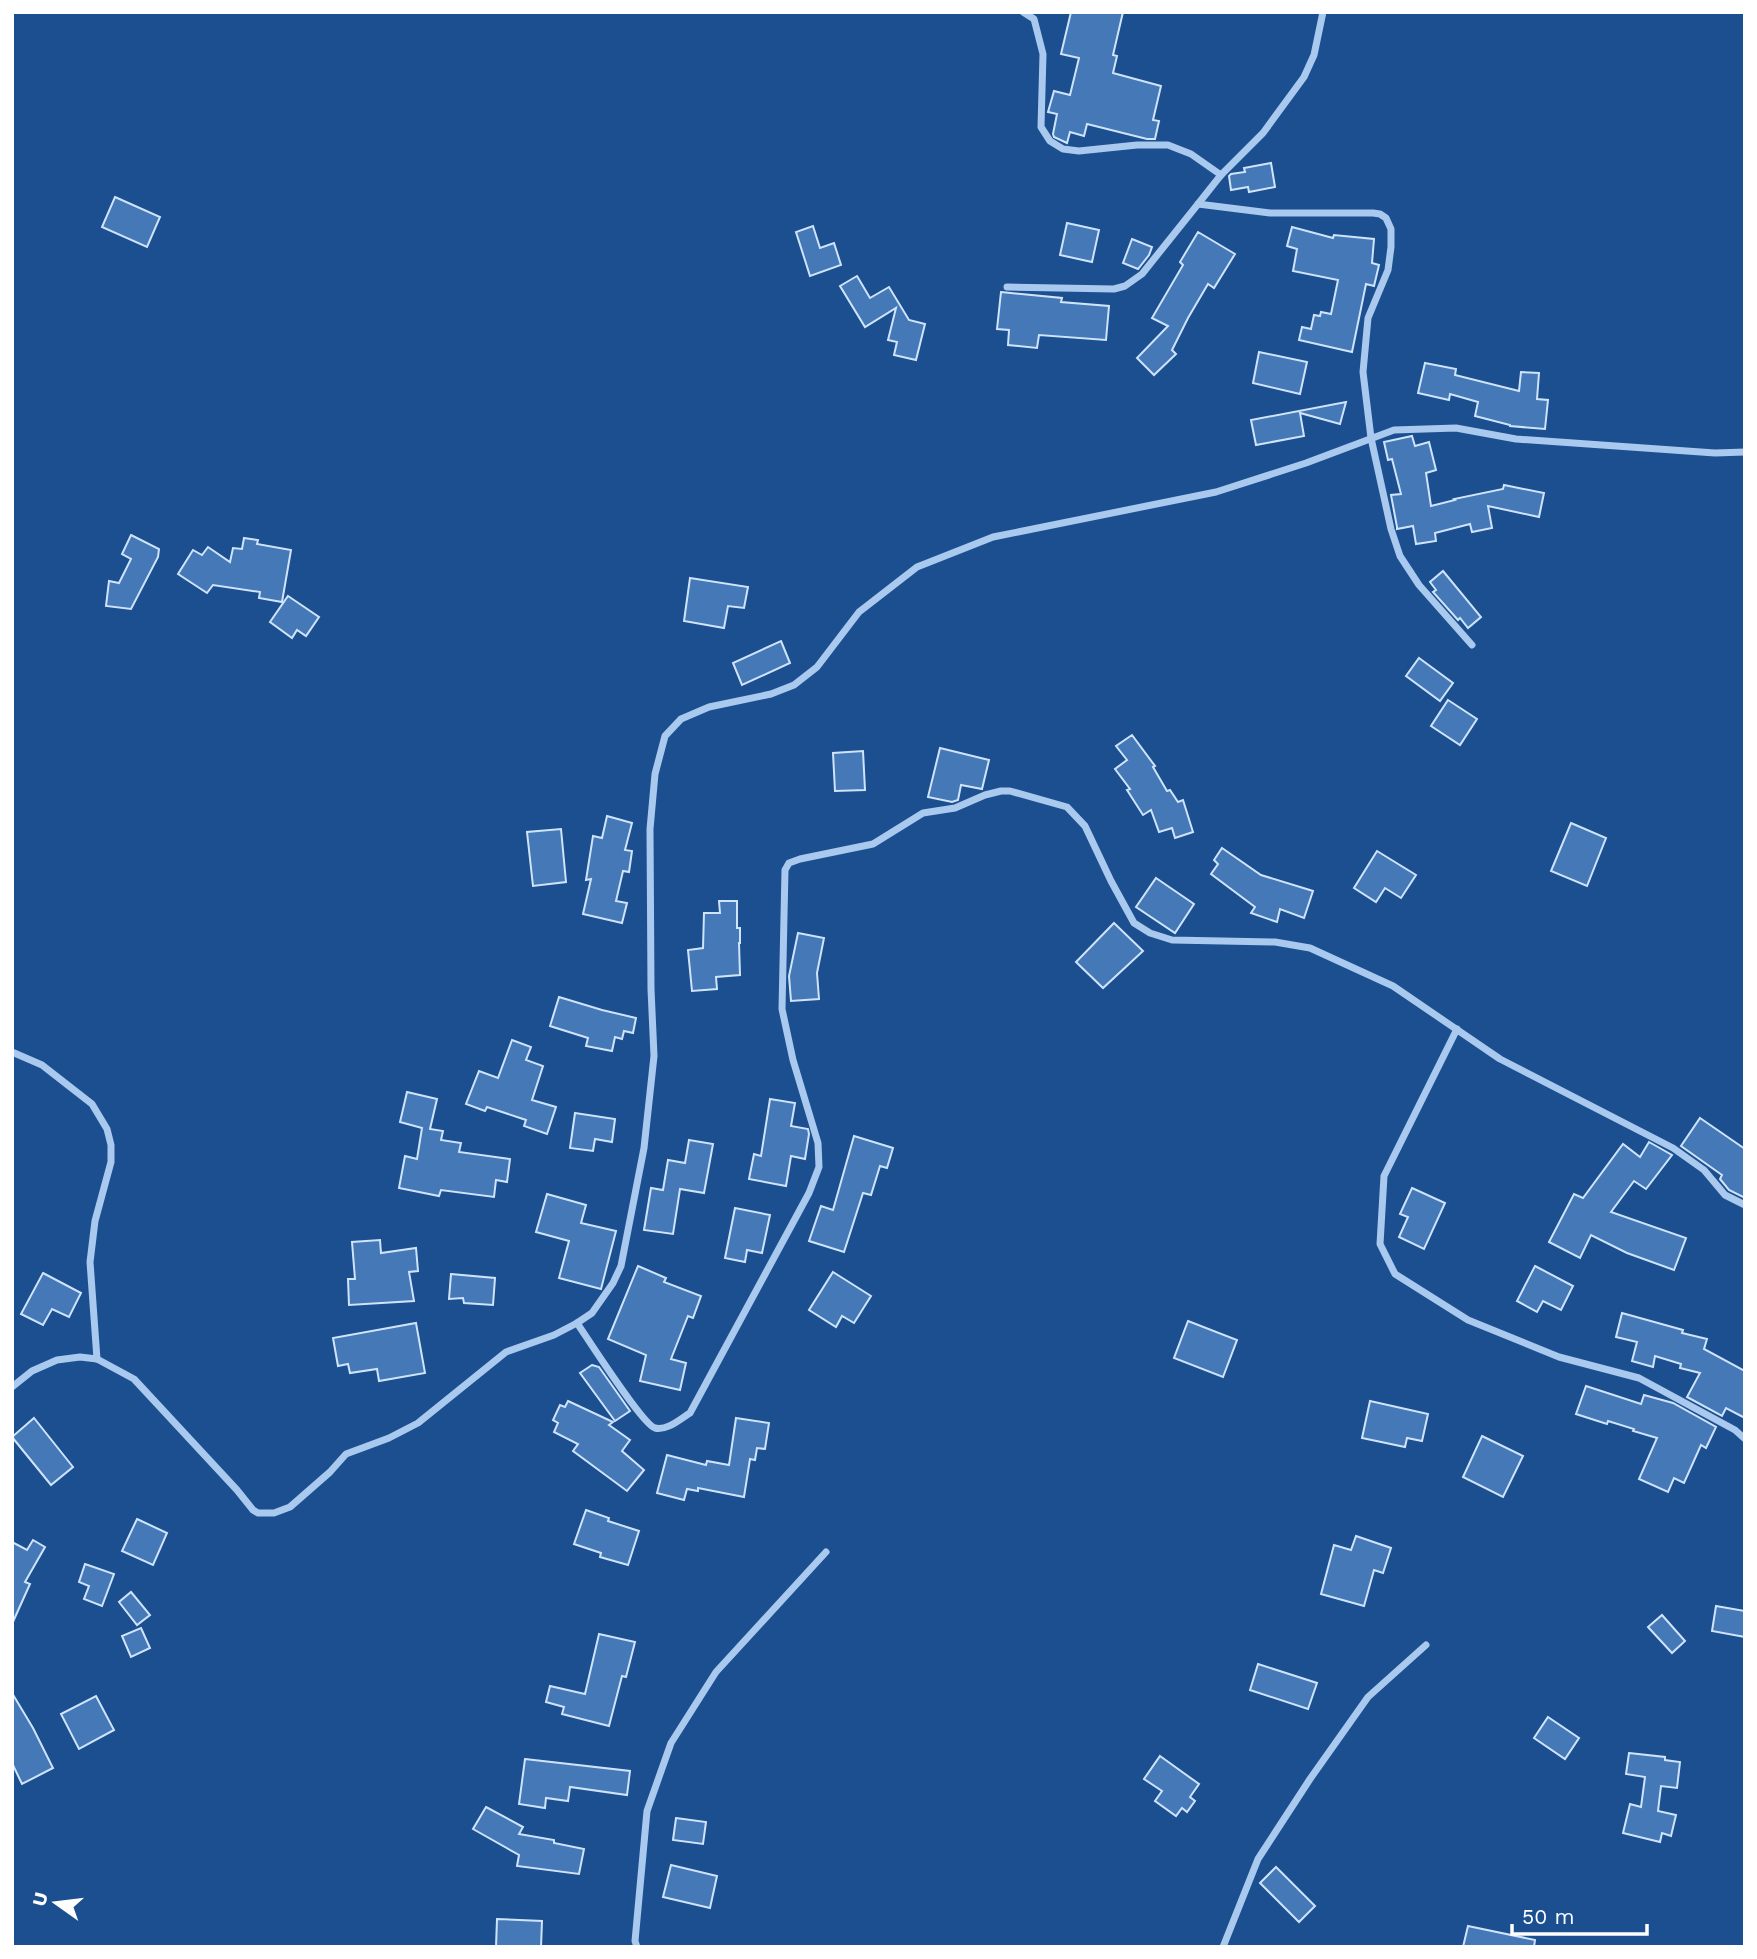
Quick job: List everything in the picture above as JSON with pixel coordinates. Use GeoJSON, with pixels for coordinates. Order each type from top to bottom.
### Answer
{"type":"FeatureCollection","features":[{"type":"Feature","properties":{"kind":"street"},"geometry":{"type":"LineString","coordinates":[[1023,12],[1034,19],[1043,54],[1041,127],[1050,141],[1063,149],[1079,151],[1168,145],[1191,154],[1221,175]]}},
{"type":"Feature","properties":{"kind":"street"},"geometry":{"type":"LineString","coordinates":[[1006,287],[1114,289],[1125,286],[1142,274],[1221,175],[1263,133],[1304,77],[1314,55],[1323,12]]}},
{"type":"Feature","properties":{"kind":"street"},"geometry":{"type":"LineString","coordinates":[[1198,204],[1270,213],[1373,213],[1385,218],[1391,229],[1388,270],[1368,318],[1363,372],[1371,438],[1391,529],[1400,556],[1419,584],[1472,645]]}},
{"type":"Feature","properties":{"kind":"street"},"geometry":{"type":"LineString","coordinates":[[12,1387],[32,1371],[57,1360],[80,1357],[97,1359],[134,1379],[253,1510],[258,1513],[274,1513],[290,1507],[346,1454],[389,1438],[418,1423],[506,1352],[554,1335],[592,1313],[621,1266],[644,1148],[654,1056],[650,829],[655,774],[665,736],[681,719],[709,707],[771,694],[794,685],[817,667],[859,612],[916,567],[993,537],[1216,492],[1394,430],[1456,428],[1516,439],[1715,453],[1745,452]]}},
{"type":"Feature","properties":{"kind":"street"},"geometry":{"type":"LineString","coordinates":[[577,1323],[652,1427],[667,1427],[690,1413],[809,1193],[819,1167],[818,1143],[793,1060],[782,1009],[785,870],[789,863],[800,859],[873,844],[923,813],[955,808],[1000,791],[1010,791],[1067,807],[1085,826],[1134,923],[1150,933],[1172,940],[1275,942],[1310,948],[1393,986],[1500,1059],[1673,1148],[1704,1170],[1725,1195],[1745,1205]]}},
{"type":"Feature","properties":{"kind":"street"},"geometry":{"type":"LineString","coordinates":[[1457,1029],[1384,1176],[1380,1244],[1395,1274],[1468,1320],[1559,1357],[1639,1378],[1735,1430],[1745,1439]]}},
{"type":"Feature","properties":{"kind":"street"},"geometry":{"type":"LineString","coordinates":[[12,1052],[42,1065],[92,1104],[107,1129],[111,1162],[95,1221],[90,1262],[97,1359]]}},
{"type":"Feature","properties":{"kind":"street"},"geometry":{"type":"LineString","coordinates":[[637,1947],[635,1941],[647,1811],[671,1743],[716,1672],[826,1552]]}},
{"type":"Feature","properties":{"kind":"street"},"geometry":{"type":"LineString","coordinates":[[1223,1947],[1258,1859],[1310,1779],[1368,1697],[1426,1645]]}},
{"type":"Feature","properties":{"kind":"building"},"geometry":{"type":"Polygon","coordinates":[[[1071,12],[1123,12],[1113,55],[1117,56],[1113,73],[1161,86],[1153,120],[1159,121],[1155,139],[1087,124],[1084,136],[1070,132],[1067,143],[1054,137],[1057,114],[1048,112],[1054,91],[1070,95],[1079,58],[1061,54],[1071,12]]]}},
{"type":"Feature","properties":{"kind":"building"},"geometry":{"type":"Polygon","coordinates":[[[1271,163],[1275,187],[1249,192],[1248,187],[1231,190],[1231,174],[1245,172],[1244,168],[1271,163]]]}},
{"type":"Feature","properties":{"kind":"building"},"geometry":{"type":"Polygon","coordinates":[[[115,197],[160,217],[147,247],[102,227],[115,197]]]}},
{"type":"Feature","properties":{"kind":"building"},"geometry":{"type":"Polygon","coordinates":[[[1067,223],[1099,230],[1092,262],[1060,255],[1067,223]]]}},
{"type":"Feature","properties":{"kind":"building"},"geometry":{"type":"Polygon","coordinates":[[[813,226],[820,248],[834,243],[841,265],[810,276],[796,232],[813,226]]]}},
{"type":"Feature","properties":{"kind":"building"},"geometry":{"type":"Polygon","coordinates":[[[1292,227],[1333,238],[1334,235],[1374,239],[1372,263],[1379,265],[1374,286],[1366,284],[1352,352],[1299,340],[1302,327],[1311,329],[1314,315],[1320,316],[1321,312],[1331,314],[1338,280],[1293,271],[1297,249],[1287,246],[1292,227]]]}},
{"type":"Feature","properties":{"kind":"building"},"geometry":{"type":"Polygon","coordinates":[[[1198,232],[1235,254],[1214,288],[1208,284],[1172,350],[1176,354],[1154,375],[1137,358],[1168,326],[1152,318],[1183,265],[1180,262],[1198,232]]]}},
{"type":"Feature","properties":{"kind":"building"},"geometry":{"type":"Polygon","coordinates":[[[1132,239],[1152,247],[1138,269],[1123,263],[1132,239]]]}},
{"type":"Feature","properties":{"kind":"building"},"geometry":{"type":"Polygon","coordinates":[[[857,276],[870,298],[889,287],[909,320],[925,324],[916,360],[894,355],[897,342],[888,340],[896,308],[865,327],[840,286],[857,276]]]}},
{"type":"Feature","properties":{"kind":"building"},"geometry":{"type":"Polygon","coordinates":[[[1001,292],[1062,298],[1061,302],[1109,306],[1106,340],[1039,335],[1037,348],[1008,345],[1009,330],[997,329],[1001,292]]]}},
{"type":"Feature","properties":{"kind":"building"},"geometry":{"type":"Polygon","coordinates":[[[1259,352],[1307,362],[1300,394],[1253,383],[1259,352]]]}},
{"type":"Feature","properties":{"kind":"building"},"geometry":{"type":"Polygon","coordinates":[[[1425,363],[1456,369],[1455,375],[1519,391],[1521,372],[1539,373],[1537,399],[1548,400],[1545,429],[1510,426],[1475,416],[1478,402],[1450,394],[1449,400],[1418,393],[1425,363]]]}},
{"type":"Feature","properties":{"kind":"building"},"geometry":{"type":"Polygon","coordinates":[[[1346,402],[1340,424],[1300,413],[1304,436],[1256,445],[1251,420],[1346,402]]]}},
{"type":"Feature","properties":{"kind":"building"},"geometry":{"type":"Polygon","coordinates":[[[1412,436],[1415,446],[1429,442],[1436,470],[1426,473],[1431,506],[1503,489],[1504,485],[1544,493],[1539,517],[1488,506],[1492,528],[1472,532],[1470,524],[1435,533],[1436,541],[1416,544],[1413,526],[1397,529],[1391,495],[1401,494],[1392,459],[1388,460],[1384,442],[1412,436]]]}},
{"type":"Feature","properties":{"kind":"building"},"geometry":{"type":"Polygon","coordinates":[[[131,535],[159,549],[158,557],[131,609],[106,606],[109,581],[119,583],[131,559],[122,554],[131,535]]]}},
{"type":"Feature","properties":{"kind":"building"},"geometry":{"type":"Polygon","coordinates":[[[244,538],[258,540],[257,544],[291,550],[282,602],[259,598],[260,592],[213,585],[207,593],[178,574],[193,550],[202,555],[208,547],[230,562],[233,548],[242,549],[244,538]]]}},
{"type":"Feature","properties":{"kind":"building"},"geometry":{"type":"Polygon","coordinates":[[[1443,571],[1481,617],[1468,628],[1433,592],[1436,590],[1430,582],[1443,571]]]}},
{"type":"Feature","properties":{"kind":"building"},"geometry":{"type":"Polygon","coordinates":[[[690,578],[748,587],[744,608],[728,606],[724,628],[684,621],[690,578]]]}},
{"type":"Feature","properties":{"kind":"building"},"geometry":{"type":"Polygon","coordinates":[[[288,596],[319,617],[306,636],[297,630],[292,638],[270,622],[288,596]]]}},
{"type":"Feature","properties":{"kind":"building"},"geometry":{"type":"Polygon","coordinates":[[[781,641],[790,663],[742,685],[733,663],[781,641]]]}},
{"type":"Feature","properties":{"kind":"building"},"geometry":{"type":"Polygon","coordinates":[[[1419,658],[1453,683],[1440,701],[1406,676],[1419,658]]]}},
{"type":"Feature","properties":{"kind":"building"},"geometry":{"type":"Polygon","coordinates":[[[1448,700],[1477,719],[1460,745],[1431,726],[1448,700]]]}},
{"type":"Feature","properties":{"kind":"building"},"geometry":{"type":"Polygon","coordinates":[[[1132,735],[1155,766],[1153,767],[1167,791],[1170,790],[1178,802],[1183,800],[1193,832],[1175,838],[1172,828],[1159,832],[1151,810],[1143,815],[1127,790],[1130,789],[1115,769],[1127,760],[1116,746],[1132,735]]]}},
{"type":"Feature","properties":{"kind":"building"},"geometry":{"type":"Polygon","coordinates":[[[940,748],[989,760],[982,789],[961,785],[958,800],[952,802],[928,797],[940,748]]]}},
{"type":"Feature","properties":{"kind":"building"},"geometry":{"type":"Polygon","coordinates":[[[863,751],[865,790],[835,791],[833,753],[863,751]]]}},
{"type":"Feature","properties":{"kind":"building"},"geometry":{"type":"Polygon","coordinates":[[[607,816],[632,823],[625,850],[632,851],[629,872],[623,871],[616,901],[627,903],[622,923],[583,914],[591,879],[586,880],[593,836],[602,838],[607,816]]]}},
{"type":"Feature","properties":{"kind":"building"},"geometry":{"type":"Polygon","coordinates":[[[1571,823],[1606,838],[1587,886],[1551,871],[1571,823]]]}},
{"type":"Feature","properties":{"kind":"building"},"geometry":{"type":"Polygon","coordinates":[[[561,829],[566,882],[533,886],[527,832],[561,829]]]}},
{"type":"Feature","properties":{"kind":"building"},"geometry":{"type":"Polygon","coordinates":[[[1222,848],[1261,875],[1313,891],[1304,918],[1280,909],[1277,922],[1251,913],[1255,907],[1211,874],[1218,864],[1214,860],[1222,848]]]}},
{"type":"Feature","properties":{"kind":"building"},"geometry":{"type":"Polygon","coordinates":[[[1377,851],[1416,875],[1401,898],[1385,888],[1376,902],[1354,888],[1377,851]]]}},
{"type":"Feature","properties":{"kind":"building"},"geometry":{"type":"Polygon","coordinates":[[[1156,878],[1194,904],[1175,933],[1136,907],[1156,878]]]}},
{"type":"Feature","properties":{"kind":"building"},"geometry":{"type":"Polygon","coordinates":[[[719,901],[737,901],[740,975],[716,977],[717,989],[692,991],[688,950],[703,948],[704,913],[720,913],[719,901]]]}},
{"type":"Feature","properties":{"kind":"building"},"geometry":{"type":"Polygon","coordinates":[[[1114,923],[1143,951],[1103,988],[1076,962],[1114,923]]]}},
{"type":"Feature","properties":{"kind":"building"},"geometry":{"type":"Polygon","coordinates":[[[798,933],[824,938],[817,973],[819,999],[791,1001],[789,976],[798,933]]]}},
{"type":"Feature","properties":{"kind":"building"},"geometry":{"type":"Polygon","coordinates":[[[559,997],[636,1018],[633,1033],[624,1031],[622,1039],[615,1037],[612,1051],[586,1046],[588,1038],[550,1026],[559,997]]]}},
{"type":"Feature","properties":{"kind":"building"},"geometry":{"type":"Polygon","coordinates":[[[512,1040],[531,1047],[526,1060],[543,1066],[532,1100],[556,1107],[547,1134],[524,1126],[526,1120],[487,1107],[485,1111],[466,1104],[479,1071],[498,1078],[512,1040]]]}},
{"type":"Feature","properties":{"kind":"building"},"geometry":{"type":"Polygon","coordinates":[[[407,1092],[437,1099],[430,1129],[443,1131],[441,1140],[461,1143],[459,1152],[510,1159],[507,1182],[496,1180],[494,1197],[441,1190],[439,1196],[399,1188],[405,1156],[417,1159],[422,1128],[400,1122],[407,1092]]]}},
{"type":"Feature","properties":{"kind":"building"},"geometry":{"type":"Polygon","coordinates":[[[770,1099],[795,1103],[791,1126],[808,1129],[809,1134],[805,1159],[791,1156],[786,1186],[749,1179],[754,1154],[761,1156],[770,1099]]]}},
{"type":"Feature","properties":{"kind":"building"},"geometry":{"type":"Polygon","coordinates":[[[575,1113],[615,1119],[612,1142],[595,1139],[593,1151],[570,1148],[575,1113]]]}},
{"type":"Feature","properties":{"kind":"building"},"geometry":{"type":"Polygon","coordinates":[[[1700,1118],[1745,1149],[1745,1198],[1729,1190],[1720,1179],[1722,1175],[1681,1146],[1700,1118]]]}},
{"type":"Feature","properties":{"kind":"building"},"geometry":{"type":"Polygon","coordinates":[[[854,1136],[893,1148],[887,1168],[880,1166],[871,1195],[863,1193],[844,1252],[809,1241],[821,1206],[833,1210],[854,1136]]]}},
{"type":"Feature","properties":{"kind":"building"},"geometry":{"type":"Polygon","coordinates":[[[689,1140],[713,1144],[704,1193],[680,1189],[673,1234],[644,1230],[651,1188],[663,1190],[668,1160],[685,1163],[689,1140]]]}},
{"type":"Feature","properties":{"kind":"building"},"geometry":{"type":"Polygon","coordinates":[[[1649,1142],[1672,1155],[1646,1189],[1634,1181],[1611,1212],[1686,1238],[1674,1270],[1627,1253],[1591,1235],[1580,1258],[1549,1242],[1574,1194],[1583,1198],[1623,1144],[1640,1157],[1649,1142]]]}},
{"type":"Feature","properties":{"kind":"building"},"geometry":{"type":"Polygon","coordinates":[[[1412,1188],[1445,1203],[1424,1249],[1399,1237],[1408,1217],[1400,1214],[1412,1188]]]}},
{"type":"Feature","properties":{"kind":"building"},"geometry":{"type":"Polygon","coordinates":[[[547,1194],[586,1205],[581,1223],[616,1231],[601,1289],[559,1278],[569,1241],[536,1232],[547,1194]]]}},
{"type":"Feature","properties":{"kind":"building"},"geometry":{"type":"Polygon","coordinates":[[[735,1208],[770,1215],[762,1253],[747,1250],[745,1262],[725,1258],[735,1208]]]}},
{"type":"Feature","properties":{"kind":"building"},"geometry":{"type":"Polygon","coordinates":[[[380,1240],[381,1253],[416,1248],[418,1271],[409,1272],[414,1301],[349,1305],[348,1279],[355,1279],[352,1242],[380,1240]]]}},
{"type":"Feature","properties":{"kind":"building"},"geometry":{"type":"Polygon","coordinates":[[[638,1266],[666,1278],[664,1282],[701,1296],[693,1318],[688,1316],[671,1359],[686,1363],[680,1390],[640,1381],[646,1355],[608,1339],[638,1266]]]}},
{"type":"Feature","properties":{"kind":"building"},"geometry":{"type":"Polygon","coordinates":[[[1535,1266],[1573,1286],[1561,1310],[1543,1301],[1537,1312],[1517,1301],[1535,1266]]]}},
{"type":"Feature","properties":{"kind":"building"},"geometry":{"type":"Polygon","coordinates":[[[833,1272],[871,1296],[854,1323],[842,1316],[836,1327],[809,1310],[833,1272]]]}},
{"type":"Feature","properties":{"kind":"building"},"geometry":{"type":"Polygon","coordinates":[[[43,1273],[81,1293],[69,1317],[52,1309],[43,1325],[21,1314],[43,1273]]]}},
{"type":"Feature","properties":{"kind":"building"},"geometry":{"type":"Polygon","coordinates":[[[451,1274],[495,1278],[493,1305],[464,1303],[463,1298],[449,1299],[451,1274]]]}},
{"type":"Feature","properties":{"kind":"building"},"geometry":{"type":"Polygon","coordinates":[[[1622,1313],[1707,1339],[1704,1349],[1745,1371],[1745,1418],[1726,1408],[1722,1416],[1687,1397],[1700,1373],[1680,1368],[1681,1364],[1655,1356],[1653,1367],[1632,1361],[1637,1342],[1616,1337],[1622,1313]]]}},
{"type":"Feature","properties":{"kind":"building"},"geometry":{"type":"Polygon","coordinates":[[[1188,1321],[1237,1340],[1223,1377],[1174,1358],[1188,1321]]]}},
{"type":"Feature","properties":{"kind":"building"},"geometry":{"type":"Polygon","coordinates":[[[416,1323],[425,1373],[379,1381],[377,1369],[350,1373],[348,1364],[338,1366],[333,1338],[416,1323]]]}},
{"type":"Feature","properties":{"kind":"building"},"geometry":{"type":"Polygon","coordinates":[[[592,1365],[599,1367],[630,1411],[615,1421],[580,1373],[592,1365]]]}},
{"type":"Feature","properties":{"kind":"building"},"geometry":{"type":"Polygon","coordinates":[[[1586,1386],[1641,1404],[1644,1395],[1673,1403],[1716,1427],[1706,1448],[1701,1445],[1684,1483],[1674,1478],[1668,1492],[1639,1479],[1657,1438],[1608,1421],[1607,1424],[1576,1414],[1586,1386]]]}},
{"type":"Feature","properties":{"kind":"building"},"geometry":{"type":"Polygon","coordinates":[[[568,1401],[613,1422],[609,1425],[630,1440],[622,1451],[644,1470],[627,1491],[573,1451],[578,1444],[554,1432],[558,1423],[553,1420],[560,1405],[565,1407],[568,1401]]]}},
{"type":"Feature","properties":{"kind":"building"},"geometry":{"type":"Polygon","coordinates":[[[1370,1401],[1428,1414],[1422,1441],[1407,1438],[1405,1447],[1362,1438],[1370,1401]]]}},
{"type":"Feature","properties":{"kind":"building"},"geometry":{"type":"Polygon","coordinates":[[[34,1418],[73,1467],[51,1485],[12,1437],[34,1418]]]}},
{"type":"Feature","properties":{"kind":"building"},"geometry":{"type":"Polygon","coordinates":[[[736,1418],[769,1423],[765,1449],[757,1448],[755,1460],[750,1459],[744,1497],[698,1488],[698,1491],[687,1489],[684,1500],[657,1493],[667,1455],[706,1465],[707,1461],[729,1465],[736,1418]]]}},
{"type":"Feature","properties":{"kind":"building"},"geometry":{"type":"Polygon","coordinates":[[[1482,1436],[1523,1456],[1503,1497],[1463,1477],[1482,1436]]]}},
{"type":"Feature","properties":{"kind":"building"},"geometry":{"type":"Polygon","coordinates":[[[586,1510],[609,1518],[608,1521],[639,1531],[628,1565],[600,1557],[601,1553],[574,1544],[586,1510]]]}},
{"type":"Feature","properties":{"kind":"building"},"geometry":{"type":"Polygon","coordinates":[[[137,1519],[167,1533],[153,1565],[122,1551],[137,1519]]]}},
{"type":"Feature","properties":{"kind":"building"},"geometry":{"type":"Polygon","coordinates":[[[1356,1536],[1391,1548],[1383,1573],[1374,1570],[1364,1606],[1321,1594],[1334,1545],[1351,1550],[1356,1536]]]}},
{"type":"Feature","properties":{"kind":"building"},"geometry":{"type":"Polygon","coordinates":[[[33,1540],[45,1547],[25,1582],[30,1584],[12,1624],[12,1542],[27,1550],[33,1540]]]}},
{"type":"Feature","properties":{"kind":"building"},"geometry":{"type":"Polygon","coordinates":[[[85,1564],[114,1574],[102,1606],[84,1599],[89,1586],[79,1582],[85,1564]]]}},
{"type":"Feature","properties":{"kind":"building"},"geometry":{"type":"Polygon","coordinates":[[[131,1592],[150,1615],[137,1625],[119,1602],[131,1592]]]}},
{"type":"Feature","properties":{"kind":"building"},"geometry":{"type":"Polygon","coordinates":[[[1716,1606],[1745,1611],[1745,1637],[1712,1631],[1716,1606]]]}},
{"type":"Feature","properties":{"kind":"building"},"geometry":{"type":"Polygon","coordinates":[[[1662,1615],[1685,1641],[1672,1653],[1648,1627],[1662,1615]]]}},
{"type":"Feature","properties":{"kind":"building"},"geometry":{"type":"Polygon","coordinates":[[[141,1628],[150,1648],[131,1657],[122,1636],[141,1628]]]}},
{"type":"Feature","properties":{"kind":"building"},"geometry":{"type":"Polygon","coordinates":[[[599,1634],[635,1642],[626,1677],[622,1676],[609,1726],[562,1714],[564,1707],[546,1702],[550,1686],[585,1694],[599,1634]]]}},
{"type":"Feature","properties":{"kind":"building"},"geometry":{"type":"Polygon","coordinates":[[[1258,1664],[1317,1683],[1308,1709],[1250,1690],[1258,1664]]]}},
{"type":"Feature","properties":{"kind":"building"},"geometry":{"type":"Polygon","coordinates":[[[12,1693],[53,1768],[22,1784],[12,1763],[12,1693]]]}},
{"type":"Feature","properties":{"kind":"building"},"geometry":{"type":"Polygon","coordinates":[[[96,1696],[114,1730],[79,1749],[61,1714],[96,1696]]]}},
{"type":"Feature","properties":{"kind":"building"},"geometry":{"type":"Polygon","coordinates":[[[1548,1717],[1579,1738],[1565,1759],[1534,1738],[1548,1717]]]}},
{"type":"Feature","properties":{"kind":"building"},"geometry":{"type":"Polygon","coordinates":[[[1629,1753],[1665,1757],[1665,1760],[1680,1762],[1677,1788],[1661,1786],[1658,1811],[1676,1815],[1671,1836],[1662,1833],[1660,1842],[1623,1833],[1630,1804],[1641,1807],[1645,1777],[1626,1774],[1629,1753]]]}},
{"type":"Feature","properties":{"kind":"building"},"geometry":{"type":"Polygon","coordinates":[[[1160,1756],[1199,1784],[1190,1797],[1195,1801],[1187,1812],[1182,1808],[1176,1816],[1155,1801],[1162,1791],[1144,1779],[1160,1756]]]}},
{"type":"Feature","properties":{"kind":"building"},"geometry":{"type":"Polygon","coordinates":[[[525,1759],[630,1771],[627,1795],[570,1787],[568,1801],[546,1798],[545,1808],[519,1804],[525,1759]]]}},
{"type":"Feature","properties":{"kind":"building"},"geometry":{"type":"Polygon","coordinates":[[[486,1807],[523,1827],[519,1834],[584,1849],[579,1874],[517,1866],[519,1855],[473,1829],[486,1807]]]}},
{"type":"Feature","properties":{"kind":"building"},"geometry":{"type":"Polygon","coordinates":[[[676,1818],[706,1822],[703,1844],[673,1840],[676,1818]]]}},
{"type":"Feature","properties":{"kind":"building"},"geometry":{"type":"Polygon","coordinates":[[[671,1865],[717,1876],[710,1908],[663,1897],[671,1865]]]}},
{"type":"Feature","properties":{"kind":"building"},"geometry":{"type":"Polygon","coordinates":[[[1276,1867],[1315,1906],[1299,1922],[1260,1883],[1276,1867]]]}},
{"type":"Feature","properties":{"kind":"building"},"geometry":{"type":"Polygon","coordinates":[[[497,1919],[542,1921],[541,1947],[496,1947],[497,1919]]]}},
{"type":"Feature","properties":{"kind":"building"},"geometry":{"type":"Polygon","coordinates":[[[1468,1926],[1535,1940],[1534,1947],[1463,1947],[1468,1926]]]}}]}
